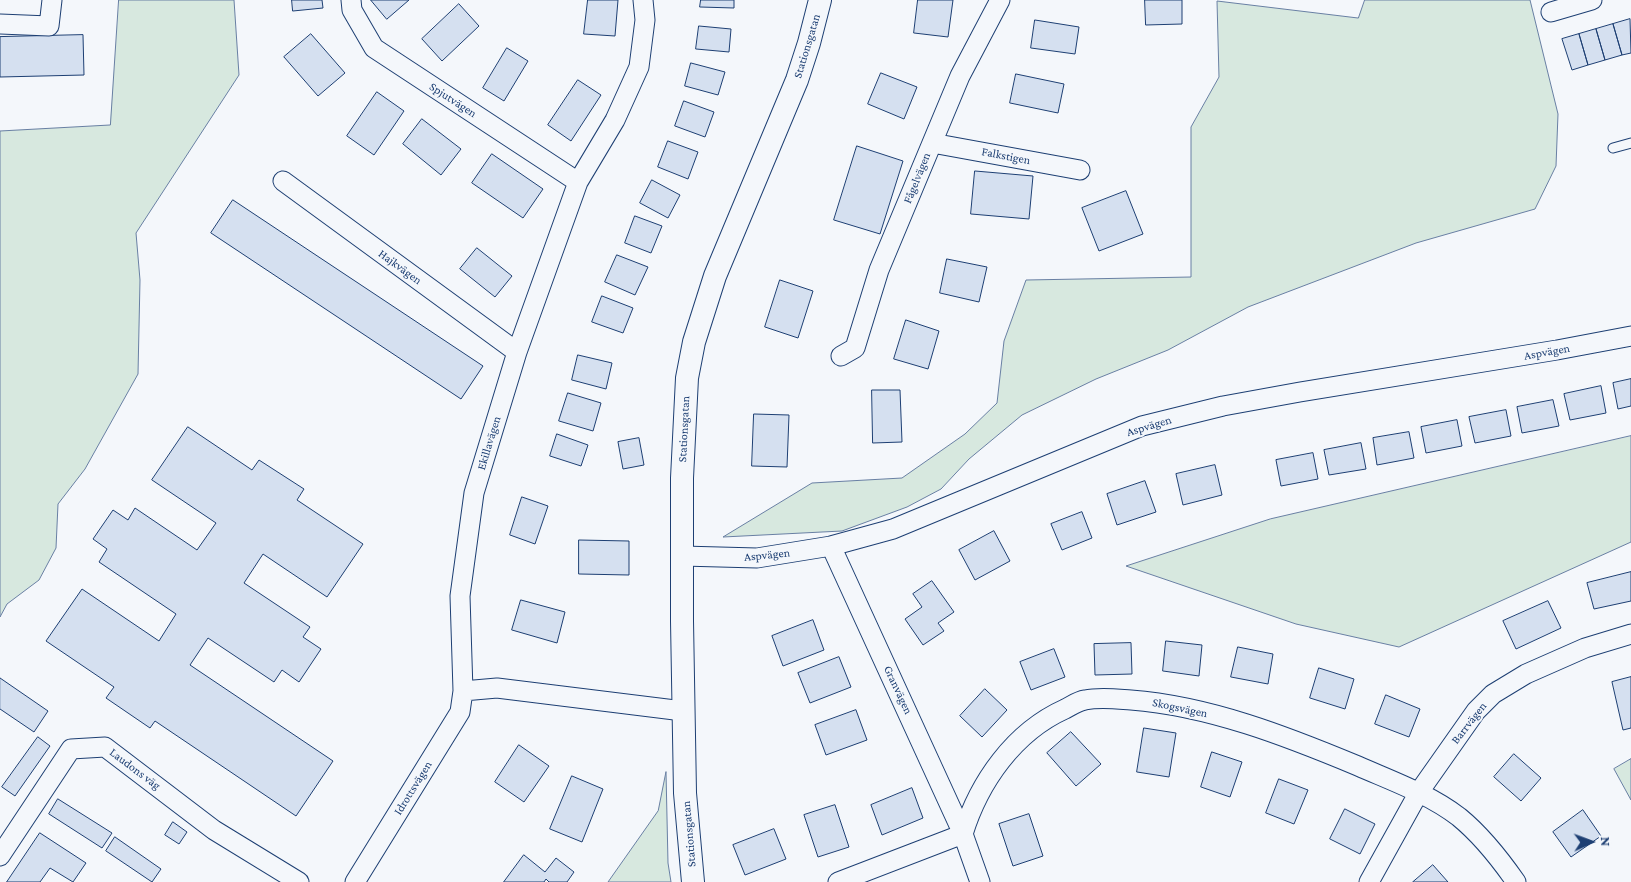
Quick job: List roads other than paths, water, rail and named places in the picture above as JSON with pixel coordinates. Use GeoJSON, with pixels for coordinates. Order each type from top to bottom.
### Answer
{"type":"FeatureCollection","features":[{"type":"Feature","properties":{"kind":"street"},"geometry":{"type":"LineString","coordinates":[[0,24],[49,26],[52,0]]}},
{"type":"Feature","properties":{"kind":"street","name":"Spjutvägen"},"geometry":{"type":"LineString","coordinates":[[351,0],[352,10],[374,48],[578,182]]}},
{"type":"Feature","properties":{"kind":"street","name":"Ekillavägen"},"geometry":{"type":"LineString","coordinates":[[463,691],[460,596],[474,493],[517,352],[578,182],[616,120],[639,67],[644,20],[643,0]]}},
{"type":"Feature","properties":{"kind":"street","name":"Stationsgatan"},"geometry":{"type":"LineString","coordinates":[[693,882],[685,793],[683,711],[682,478],[687,378],[694,342],[715,276],[797,80],[809,44],[820,0]]}},
{"type":"Feature","properties":{"kind":"street","name":"Fågelvägen"},"geometry":{"type":"LineString","coordinates":[[841,356],[855,348],[879,270],[960,76],[1000,0]]}},
{"type":"Feature","properties":{"kind":"street"},"geometry":{"type":"LineString","coordinates":[[1551,12],[1592,0]]}},
{"type":"Feature","properties":{"kind":"street","name":"Falkstigen"},"geometry":{"type":"LineString","coordinates":[[932,143],[1080,170]]}},
{"type":"Feature","properties":{"kind":"street","name":"Hajkvägen"},"geometry":{"type":"LineString","coordinates":[[283,181],[517,352]]}},
{"type":"Feature","properties":{"kind":"street","name":"Aspvägen"},"geometry":{"type":"LineString","coordinates":[[682,556],[757,558],[831,546],[893,529],[1142,426],[1223,406],[1631,336]]}},
{"type":"Feature","properties":{"kind":"street","name":"Granvägen"},"geometry":{"type":"LineString","coordinates":[[831,546],[963,834]]}},
{"type":"Feature","properties":{"kind":"street","name":"Barrvägen"},"geometry":{"type":"LineString","coordinates":[[1369,882],[1419,792],[1476,711],[1493,694],[1526,674],[1585,648],[1631,634]]}},
{"type":"Feature","properties":{"kind":"street"},"geometry":{"type":"LineString","coordinates":[[463,691],[496,688],[683,711]]}},
{"type":"Feature","properties":{"kind":"street","name":"Idrottsvägen"},"geometry":{"type":"LineString","coordinates":[[355,882],[460,712],[463,691]]}},
{"type":"Feature","properties":{"kind":"street","name":"Skogsvägen"},"geometry":{"type":"LineString","coordinates":[[963,834],[971,808],[994,768],[1028,732],[1053,714],[1084,700],[1106,698],[1164,702],[1283,735],[1419,792],[1459,817],[1496,854],[1516,882]]}},
{"type":"Feature","properties":{"kind":"street","name":"Laudons väg"},"geometry":{"type":"LineString","coordinates":[[0,856],[71,749],[106,747],[214,830],[299,882]]}},
{"type":"Feature","properties":{"kind":"street"},"geometry":{"type":"LineString","coordinates":[[838,882],[963,834],[980,882]]}},
{"type":"Feature","properties":{"kind":"lane"},"geometry":{"type":"LineString","coordinates":[[1613,148],[1631,143]]}}]}
